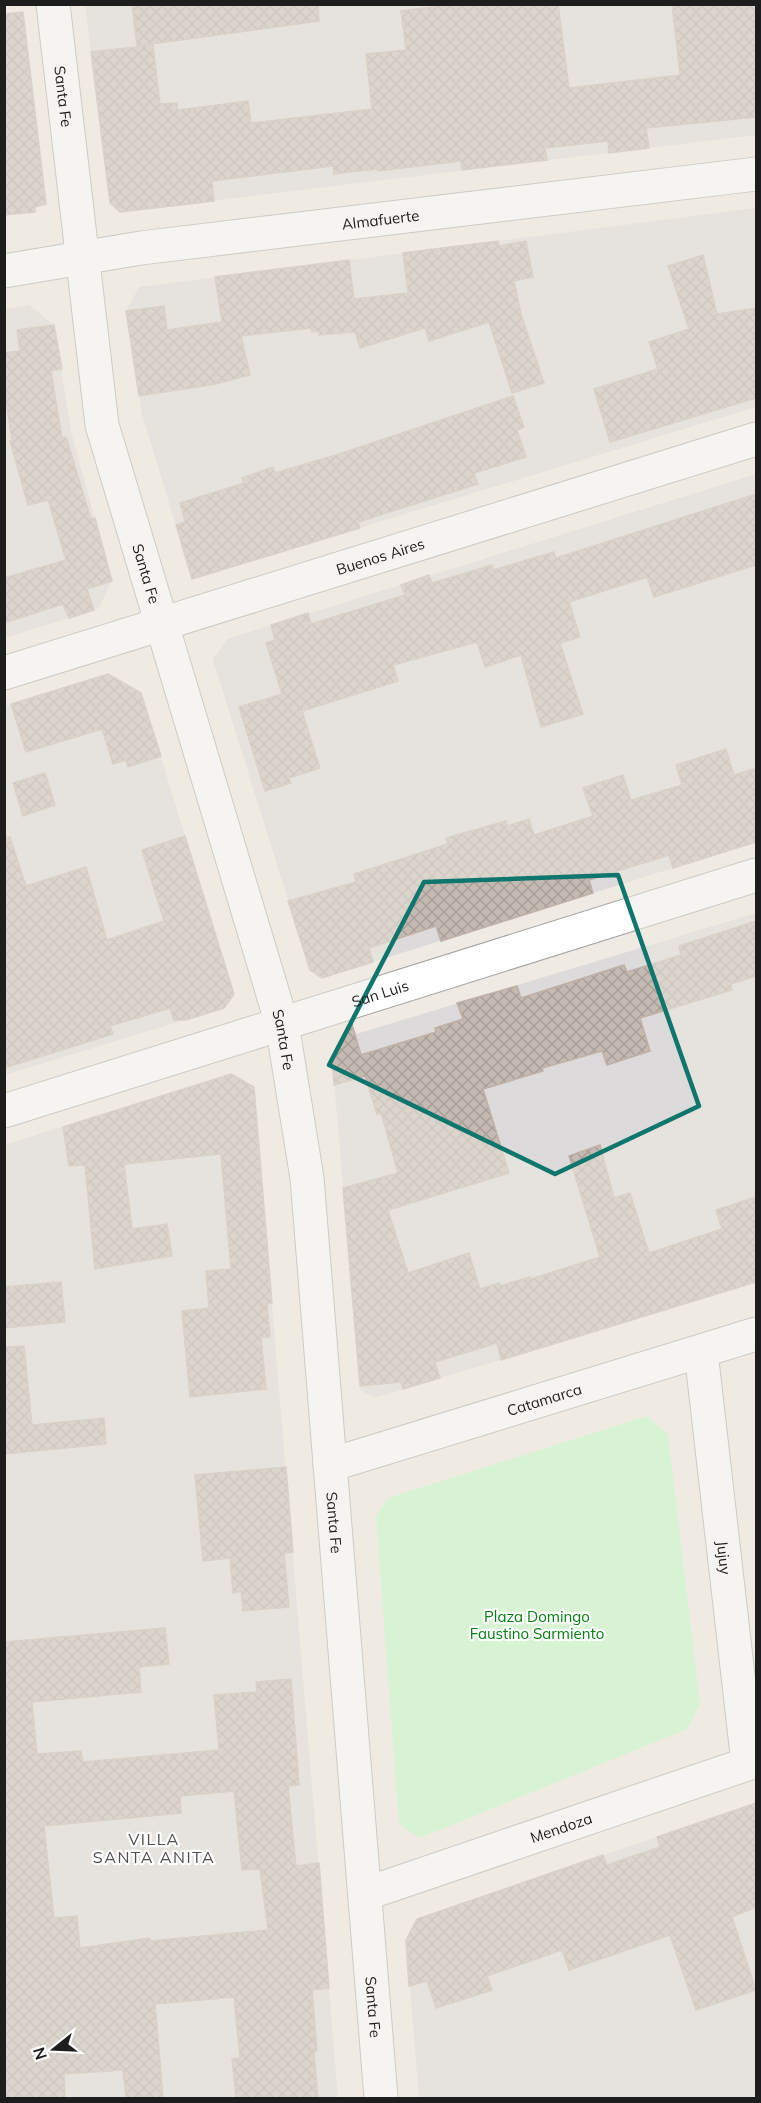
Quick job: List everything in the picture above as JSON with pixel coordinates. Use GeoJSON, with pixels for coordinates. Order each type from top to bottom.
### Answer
{"type":"FeatureCollection","features":[{"type":"Feature","properties":{"kind":"street","name":"Santa Fe"},"geometry":{"type":"LineString","coordinates":[[53,4],[102,425],[282,1024],[307,1178],[381,2098]]}},
{"type":"Feature","properties":{"kind":"street","name":"Almafuerte"},"geometry":{"type":"LineString","coordinates":[[4,272],[165,245],[756,174]]}},
{"type":"Feature","properties":{"kind":"street","name":"Buenos Aires"},"geometry":{"type":"LineString","coordinates":[[4,673],[756,439]]}},
{"type":"Feature","properties":{"kind":"street","name":"San Luis"},"geometry":{"type":"LineString","coordinates":[[4,1111],[756,875]]}},
{"type":"Feature","properties":{"kind":"street","name":"Catamarca"},"geometry":{"type":"LineString","coordinates":[[330,1465],[756,1334]]}},
{"type":"Feature","properties":{"kind":"street","name":"Jujuy"},"geometry":{"type":"LineString","coordinates":[[700,1352],[752,1762]]}},
{"type":"Feature","properties":{"kind":"street","name":"Mendoza"},"geometry":{"type":"LineString","coordinates":[[364,1894],[752,1762]]}},
{"type":"Feature","properties":{"kind":"highlighted area"},"geometry":{"type":"Polygon","coordinates":[[[618,875],[699,1106],[555,1174],[329,1065],[424,882],[618,875]]]}},
{"type":"Feature","properties":{"kind":"shaded area"},"geometry":{"type":"Polygon","coordinates":[[[85,5],[756,5],[756,135],[120,212],[110,203],[85,5]]]}},
{"type":"Feature","properties":{"kind":"shaded area"},"geometry":{"type":"Polygon","coordinates":[[[756,208],[756,407],[192,579],[142,414],[126,311],[139,287],[756,208]]]}},
{"type":"Feature","properties":{"kind":"shaded area"},"geometry":{"type":"Polygon","coordinates":[[[29,305],[54,325],[72,435],[112,581],[98,609],[5,638],[5,309],[29,305]]]}},
{"type":"Feature","properties":{"kind":"shaded area"},"geometry":{"type":"Polygon","coordinates":[[[756,474],[756,842],[322,978],[310,970],[213,660],[227,639],[756,474]]]}},
{"type":"Feature","properties":{"kind":"shaded area"},"geometry":{"type":"Polygon","coordinates":[[[108,674],[141,693],[234,994],[224,1008],[5,1075],[5,706],[108,674]]]}},
{"type":"Feature","properties":{"kind":"shaded area"},"geometry":{"type":"Polygon","coordinates":[[[756,913],[756,1282],[375,1398],[360,1390],[332,1057],[343,1038],[756,913]]]}},
{"type":"Feature","properties":{"kind":"shaded area"},"geometry":{"type":"Polygon","coordinates":[[[230,1074],[254,1087],[338,2098],[5,2098],[4,1145],[230,1074]]]}},
{"type":"Feature","properties":{"kind":"shaded area"},"geometry":{"type":"Polygon","coordinates":[[[756,1803],[756,2098],[419,2098],[406,1940],[417,1919],[756,1803]]]}},
{"type":"Feature","properties":{"kind":"green space","name":"Plaza Domingo Faustino Sarmiento"},"geometry":{"type":"Polygon","coordinates":[[[647,1416],[668,1435],[700,1704],[687,1729],[420,1838],[399,1824],[376,1516],[388,1498],[647,1416]]]}},
{"type":"Feature","properties":{"kind":"building"},"geometry":{"type":"Polygon","coordinates":[[[132,4],[318,4],[319,21],[137,46],[132,4]]]}},
{"type":"Feature","properties":{"kind":"building"},"geometry":{"type":"Polygon","coordinates":[[[454,4],[558,4],[569,88],[680,75],[672,4],[756,4],[756,117],[646,128],[649,148],[609,153],[608,141],[545,148],[547,160],[462,170],[461,161],[334,174],[333,166],[212,181],[214,201],[120,212],[110,203],[91,52],[153,45],[160,104],[177,103],[178,110],[248,101],[251,123],[372,109],[366,54],[406,50],[401,11],[454,4]]]}},
{"type":"Feature","properties":{"kind":"building"},"geometry":{"type":"Polygon","coordinates":[[[23,12],[46,204],[35,207],[35,212],[4,215],[4,14],[23,12]]]}},
{"type":"Feature","properties":{"kind":"building"},"geometry":{"type":"Polygon","coordinates":[[[498,241],[499,246],[526,241],[533,277],[514,281],[521,314],[544,383],[512,393],[489,322],[429,341],[425,328],[360,348],[355,332],[319,335],[319,331],[312,332],[311,328],[241,336],[250,375],[216,384],[139,396],[126,311],[164,306],[167,330],[222,322],[215,277],[349,260],[354,299],[408,293],[403,253],[498,241]]]}},
{"type":"Feature","properties":{"kind":"building"},"geometry":{"type":"Polygon","coordinates":[[[703,255],[717,314],[756,308],[756,398],[610,442],[594,389],[658,369],[649,342],[689,329],[668,266],[703,255]]]}},
{"type":"Feature","properties":{"kind":"building"},"geometry":{"type":"Polygon","coordinates":[[[54,325],[62,369],[51,371],[62,438],[66,437],[91,519],[95,518],[112,581],[87,589],[94,610],[69,618],[63,604],[4,623],[4,578],[66,560],[48,500],[28,505],[10,441],[12,440],[4,390],[4,353],[20,351],[17,330],[54,325]]]}},
{"type":"Feature","properties":{"kind":"building"},"geometry":{"type":"Polygon","coordinates":[[[513,396],[524,427],[517,430],[526,457],[474,473],[478,484],[358,522],[360,528],[192,579],[176,525],[185,522],[180,503],[244,483],[242,478],[273,467],[275,473],[336,455],[513,396]]]}},
{"type":"Feature","properties":{"kind":"building"},"geometry":{"type":"Polygon","coordinates":[[[756,494],[756,565],[654,597],[647,577],[569,602],[580,637],[560,643],[583,714],[541,727],[521,655],[485,667],[477,642],[393,665],[398,681],[302,711],[320,768],[289,778],[291,783],[265,791],[239,707],[282,694],[266,643],[275,640],[271,625],[308,613],[311,624],[405,595],[401,585],[429,575],[432,583],[492,565],[493,570],[554,552],[556,558],[756,494]]]}},
{"type":"Feature","properties":{"kind":"building"},"geometry":{"type":"Polygon","coordinates":[[[108,674],[141,693],[161,756],[128,767],[126,760],[113,764],[102,729],[26,752],[11,704],[108,674]]]}},
{"type":"Feature","properties":{"kind":"building"},"geometry":{"type":"Polygon","coordinates":[[[726,749],[734,775],[756,768],[756,842],[673,868],[669,855],[589,880],[593,893],[441,941],[436,926],[369,948],[373,962],[322,978],[310,970],[288,901],[356,882],[354,874],[448,844],[446,838],[506,821],[507,826],[529,819],[534,835],[593,816],[583,788],[623,775],[631,800],[682,785],[676,765],[726,749]]]}},
{"type":"Feature","properties":{"kind":"building"},"geometry":{"type":"Polygon","coordinates":[[[45,773],[55,805],[23,816],[13,783],[45,773]]]}},
{"type":"Feature","properties":{"kind":"building"},"geometry":{"type":"Polygon","coordinates":[[[185,836],[234,994],[224,1008],[186,1020],[174,1020],[170,1008],[110,1026],[113,1034],[4,1068],[4,838],[10,837],[26,886],[86,867],[107,940],[164,921],[142,850],[185,836]]]}},
{"type":"Feature","properties":{"kind":"building"},"geometry":{"type":"Polygon","coordinates":[[[756,921],[756,976],[731,984],[732,990],[640,1018],[650,1051],[607,1065],[602,1051],[542,1068],[543,1071],[483,1089],[509,1173],[388,1210],[408,1273],[469,1253],[480,1289],[499,1283],[500,1286],[530,1277],[531,1279],[600,1257],[569,1156],[600,1145],[614,1198],[630,1193],[649,1253],[722,1229],[716,1210],[756,1197],[756,1282],[501,1360],[497,1343],[435,1362],[440,1378],[403,1389],[401,1382],[360,1386],[343,1188],[398,1173],[381,1113],[377,1114],[365,1076],[334,1085],[332,1057],[352,1024],[361,1055],[436,1032],[435,1028],[463,1019],[457,1003],[517,986],[521,998],[624,965],[627,972],[681,955],[679,946],[756,921]]]}},
{"type":"Feature","properties":{"kind":"building"},"geometry":{"type":"Polygon","coordinates":[[[231,1074],[254,1087],[272,1303],[267,1303],[270,1337],[261,1337],[266,1389],[190,1397],[182,1311],[209,1308],[206,1271],[231,1269],[221,1154],[124,1164],[132,1229],[167,1224],[172,1256],[95,1269],[85,1165],[69,1166],[63,1127],[231,1074]]]}},
{"type":"Feature","properties":{"kind":"building"},"geometry":{"type":"Polygon","coordinates":[[[61,1282],[65,1322],[4,1328],[4,1287],[61,1282]]]}},
{"type":"Feature","properties":{"kind":"building"},"geometry":{"type":"Polygon","coordinates":[[[24,1346],[32,1425],[104,1418],[106,1444],[4,1454],[4,1347],[24,1346]]]}},
{"type":"Feature","properties":{"kind":"building"},"geometry":{"type":"Polygon","coordinates":[[[286,1467],[293,1552],[284,1553],[289,1607],[243,1611],[241,1591],[233,1593],[230,1558],[203,1561],[195,1475],[286,1467]]]}},
{"type":"Feature","properties":{"kind":"building"},"geometry":{"type":"Polygon","coordinates":[[[165,1628],[169,1664],[139,1667],[141,1692],[32,1702],[37,1754],[81,1751],[83,1762],[219,1750],[214,1695],[257,1692],[256,1682],[291,1679],[299,1785],[288,1786],[296,1866],[319,1863],[329,1988],[312,1990],[318,2098],[236,2098],[232,2059],[240,2058],[234,1997],[155,2004],[163,2098],[126,2098],[123,2070],[64,2074],[65,2098],[4,2098],[4,1642],[165,1628]],[[234,1791],[180,1796],[181,1813],[44,1826],[54,1918],[77,1916],[80,1948],[149,1938],[150,1941],[268,1930],[260,1869],[242,1870],[234,1791]]]}},
{"type":"Feature","properties":{"kind":"building"},"geometry":{"type":"Polygon","coordinates":[[[756,1803],[756,1907],[732,1917],[756,1990],[696,2010],[670,1935],[569,1970],[562,1950],[487,1976],[492,1990],[436,2008],[427,1981],[409,1986],[406,1940],[417,1919],[603,1855],[607,1865],[660,1847],[657,1837],[756,1803]]]}},
{"type":"Feature","properties":{"kind":"district","name":"VILLA SANTA ANITA"},"geometry":{"type":"Point","coordinates":[154,1848]}}]}
